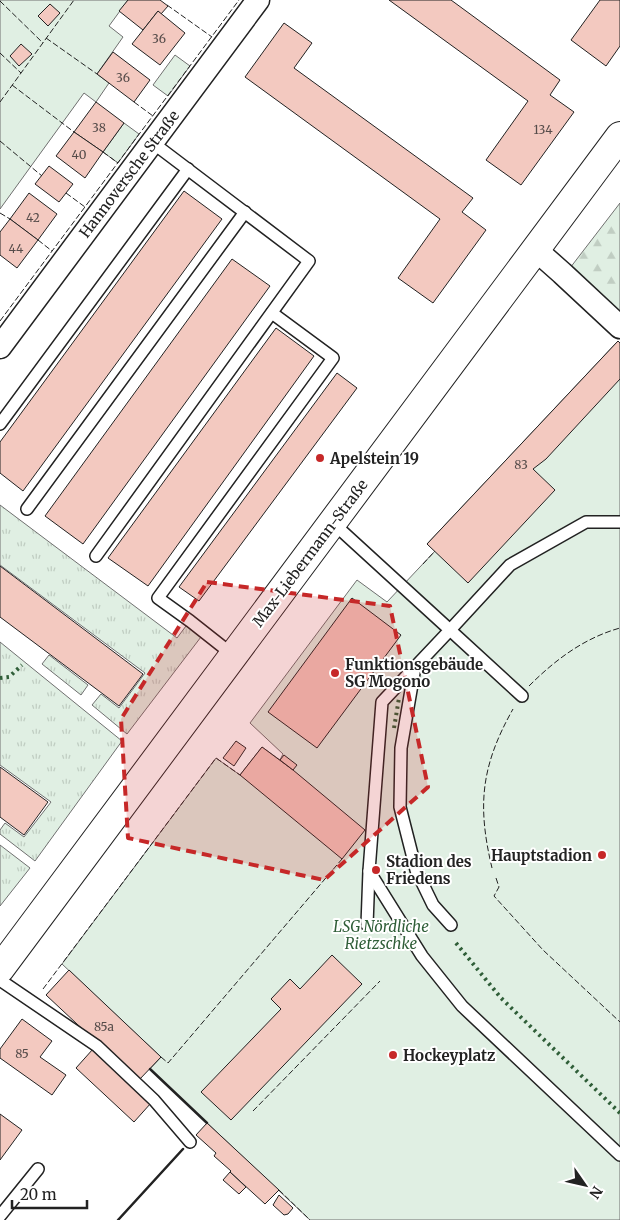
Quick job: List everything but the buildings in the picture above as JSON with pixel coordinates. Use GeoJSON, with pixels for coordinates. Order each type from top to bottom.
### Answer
{"type":"FeatureCollection","features":[{"type":"Feature","properties":{"kind":"main road","name":"Max-Liebermann-Straße"},"geometry":{"type":"LineString","coordinates":[[0,969],[334,523],[620,136]]}},
{"type":"Feature","properties":{"kind":"street","name":"Hannoversche Straße"},"geometry":{"type":"LineString","coordinates":[[0,347],[258,0]]}},
{"type":"Feature","properties":{"kind":"street"},"geometry":{"type":"LineString","coordinates":[[536,250],[620,327]]}},
{"type":"Feature","properties":{"kind":"lane"},"geometry":{"type":"LineString","coordinates":[[96,556],[310,261],[153,143]]}},
{"type":"Feature","properties":{"kind":"lane"},"geometry":{"type":"LineString","coordinates":[[0,424],[188,169]]}},
{"type":"Feature","properties":{"kind":"lane"},"geometry":{"type":"LineString","coordinates":[[27,509],[245,212]]}},
{"type":"Feature","properties":{"kind":"lane"},"geometry":{"type":"LineString","coordinates":[[234,655],[158,598],[333,358],[272,313]]}},
{"type":"Feature","properties":{"kind":"lane"},"geometry":{"type":"LineString","coordinates":[[367,925],[369,870],[382,702],[510,565],[586,522],[620,522]]}},
{"type":"Feature","properties":{"kind":"lane"},"geometry":{"type":"LineString","coordinates":[[334,523],[522,696]]}},
{"type":"Feature","properties":{"kind":"lane"},"geometry":{"type":"LineString","coordinates":[[415,667],[401,748],[400,807],[416,870],[434,905],[451,925]]}},
{"type":"Feature","properties":{"kind":"lane"},"geometry":{"type":"LineString","coordinates":[[369,870],[422,956],[462,1006],[620,1155]]}},
{"type":"Feature","properties":{"kind":"lane"},"geometry":{"type":"LineString","coordinates":[[0,980],[96,1046],[154,1100],[190,1142]]}},
{"type":"Feature","properties":{"kind":"lane"},"geometry":{"type":"LineString","coordinates":[[0,1216],[38,1169]]}},
{"type":"Feature","properties":{"kind":"highlighted area"},"geometry":{"type":"Polygon","coordinates":[[[207,582],[390,606],[428,787],[324,880],[128,838],[121,719],[207,582]]]}},
{"type":"Feature","properties":{"kind":"green space"},"geometry":{"type":"Polygon","coordinates":[[[0,0],[128,0],[109,26],[123,37],[97,74],[109,83],[96,102],[84,93],[0,209],[0,0]]]}},
{"type":"Feature","properties":{"kind":"green space"},"geometry":{"type":"Polygon","coordinates":[[[175,55],[190,66],[168,96],[153,85],[175,55]]]}},
{"type":"Feature","properties":{"kind":"green space"},"geometry":{"type":"Polygon","coordinates":[[[124,123],[139,134],[118,163],[103,152],[124,123]]]}},
{"type":"Feature","properties":{"kind":"green space"},"geometry":{"type":"Polygon","coordinates":[[[620,203],[620,315],[570,268],[620,203]]]}},
{"type":"Feature","properties":{"kind":"green space","name":"Stadion des Friedens"},"geometry":{"type":"Polygon","coordinates":[[[618,341],[620,343],[620,1220],[310,1220],[150,1069],[161,1057],[62,964],[216,758],[240,775],[262,747],[280,760],[283,754],[250,723],[357,580],[387,602],[435,551],[427,544],[618,341]]]}},
{"type":"Feature","properties":{"kind":"green space"},"geometry":{"type":"Polygon","coordinates":[[[0,505],[177,638],[189,622],[204,633],[127,734],[92,705],[101,694],[119,708],[145,673],[0,565],[0,505]]]}},
{"type":"Feature","properties":{"kind":"green space"},"geometry":{"type":"Polygon","coordinates":[[[0,642],[122,741],[35,861],[0,834],[0,830],[5,823],[24,837],[51,802],[0,765],[0,642]]]}},
{"type":"Feature","properties":{"kind":"green space"},"geometry":{"type":"Polygon","coordinates":[[[49,655],[88,685],[81,695],[42,664],[49,655]]]}},
{"type":"Feature","properties":{"kind":"green space"},"geometry":{"type":"Polygon","coordinates":[[[0,845],[30,868],[0,906],[0,845]]]}},
{"type":"Feature","properties":{"kind":"hedge"},"geometry":{"type":"LineString","coordinates":[[0,678],[9,677],[22,665]]}},
{"type":"Feature","properties":{"kind":"hedge"},"geometry":{"type":"LineString","coordinates":[[394,728],[399,698]]}},
{"type":"Feature","properties":{"kind":"hedge"},"geometry":{"type":"LineString","coordinates":[[456,943],[501,998],[620,1113]]}},
{"type":"Feature","properties":{"kind":"fence"},"geometry":{"type":"LineString","coordinates":[[0,102],[74,0]]}},
{"type":"Feature","properties":{"kind":"fence"},"geometry":{"type":"LineString","coordinates":[[0,321],[239,0]]}},
{"type":"Feature","properties":{"kind":"fence"},"geometry":{"type":"LineString","coordinates":[[0,1],[43,43]]}},
{"type":"Feature","properties":{"kind":"fence"},"geometry":{"type":"LineString","coordinates":[[167,5],[212,37]]}},
{"type":"Feature","properties":{"kind":"fence"},"geometry":{"type":"LineString","coordinates":[[46,38],[97,74]]}},
{"type":"Feature","properties":{"kind":"fence"},"geometry":{"type":"LineString","coordinates":[[0,53],[21,73]]}},
{"type":"Feature","properties":{"kind":"fence"},"geometry":{"type":"LineString","coordinates":[[12,85],[74,132]]}},
{"type":"Feature","properties":{"kind":"fence"},"geometry":{"type":"LineString","coordinates":[[134,102],[153,116]]}},
{"type":"Feature","properties":{"kind":"fence"},"geometry":{"type":"LineString","coordinates":[[0,141],[42,176]]}},
{"type":"Feature","properties":{"kind":"fence"},"geometry":{"type":"LineString","coordinates":[[103,152],[118,163]]}},
{"type":"Feature","properties":{"kind":"fence"},"geometry":{"type":"LineString","coordinates":[[66,193],[85,207]]}},
{"type":"Feature","properties":{"kind":"fence"},"geometry":{"type":"LineString","coordinates":[[0,213],[10,219]]}},
{"type":"Feature","properties":{"kind":"fence"},"geometry":{"type":"LineString","coordinates":[[38,240],[52,251]]}},
{"type":"Feature","properties":{"kind":"fence"},"geometry":{"type":"LineString","coordinates":[[423,564],[435,551]]}},
{"type":"Feature","properties":{"kind":"fence"},"geometry":{"type":"LineString","coordinates":[[529,686],[549,667],[571,651],[594,638],[620,628]]}},
{"type":"Feature","properties":{"kind":"fence"},"geometry":{"type":"LineString","coordinates":[[492,868],[484,825],[485,786],[494,749],[513,709]]}},
{"type":"Feature","properties":{"kind":"fence"},"geometry":{"type":"LineString","coordinates":[[43,989],[216,758],[240,775]]}},
{"type":"Feature","properties":{"kind":"fence"},"geometry":{"type":"LineString","coordinates":[[161,1057],[168,1063],[342,859]]}},
{"type":"Feature","properties":{"kind":"fence"},"geometry":{"type":"LineString","coordinates":[[496,878],[499,887],[494,896],[543,950],[620,1022]]}},
{"type":"Feature","properties":{"kind":"fence"},"geometry":{"type":"LineString","coordinates":[[253,1111],[380,981]]}},
{"type":"Feature","properties":{"kind":"fence"},"geometry":{"type":"LineString","coordinates":[[279,1190],[310,1220]]}},
{"type":"Feature","properties":{"kind":"wall"},"geometry":{"type":"LineString","coordinates":[[150,1069],[207,1123]]}},
{"type":"Feature","properties":{"kind":"wall"},"geometry":{"type":"LineString","coordinates":[[118,1220],[183,1149]]}},
{"type":"Feature","properties":{"kind":"place","name":"Apelstein 19"},"geometry":{"type":"Point","coordinates":[320,458]}},
{"type":"Feature","properties":{"kind":"place","name":"Funktionsgebäude SG Mogono"},"geometry":{"type":"Point","coordinates":[335,673]}},
{"type":"Feature","properties":{"kind":"place","name":"Hauptstadion"},"geometry":{"type":"Point","coordinates":[602,855]}},
{"type":"Feature","properties":{"kind":"place","name":"Stadion des Friedens"},"geometry":{"type":"Point","coordinates":[376,870]}},
{"type":"Feature","properties":{"kind":"place","name":"Hockeyplatz"},"geometry":{"type":"Point","coordinates":[393,1055]}},
{"type":"Feature","properties":{"kind":"park label","name":"LSG Nördliche Rietzschke"},"geometry":{"type":"Point","coordinates":[381,934]}}]}
